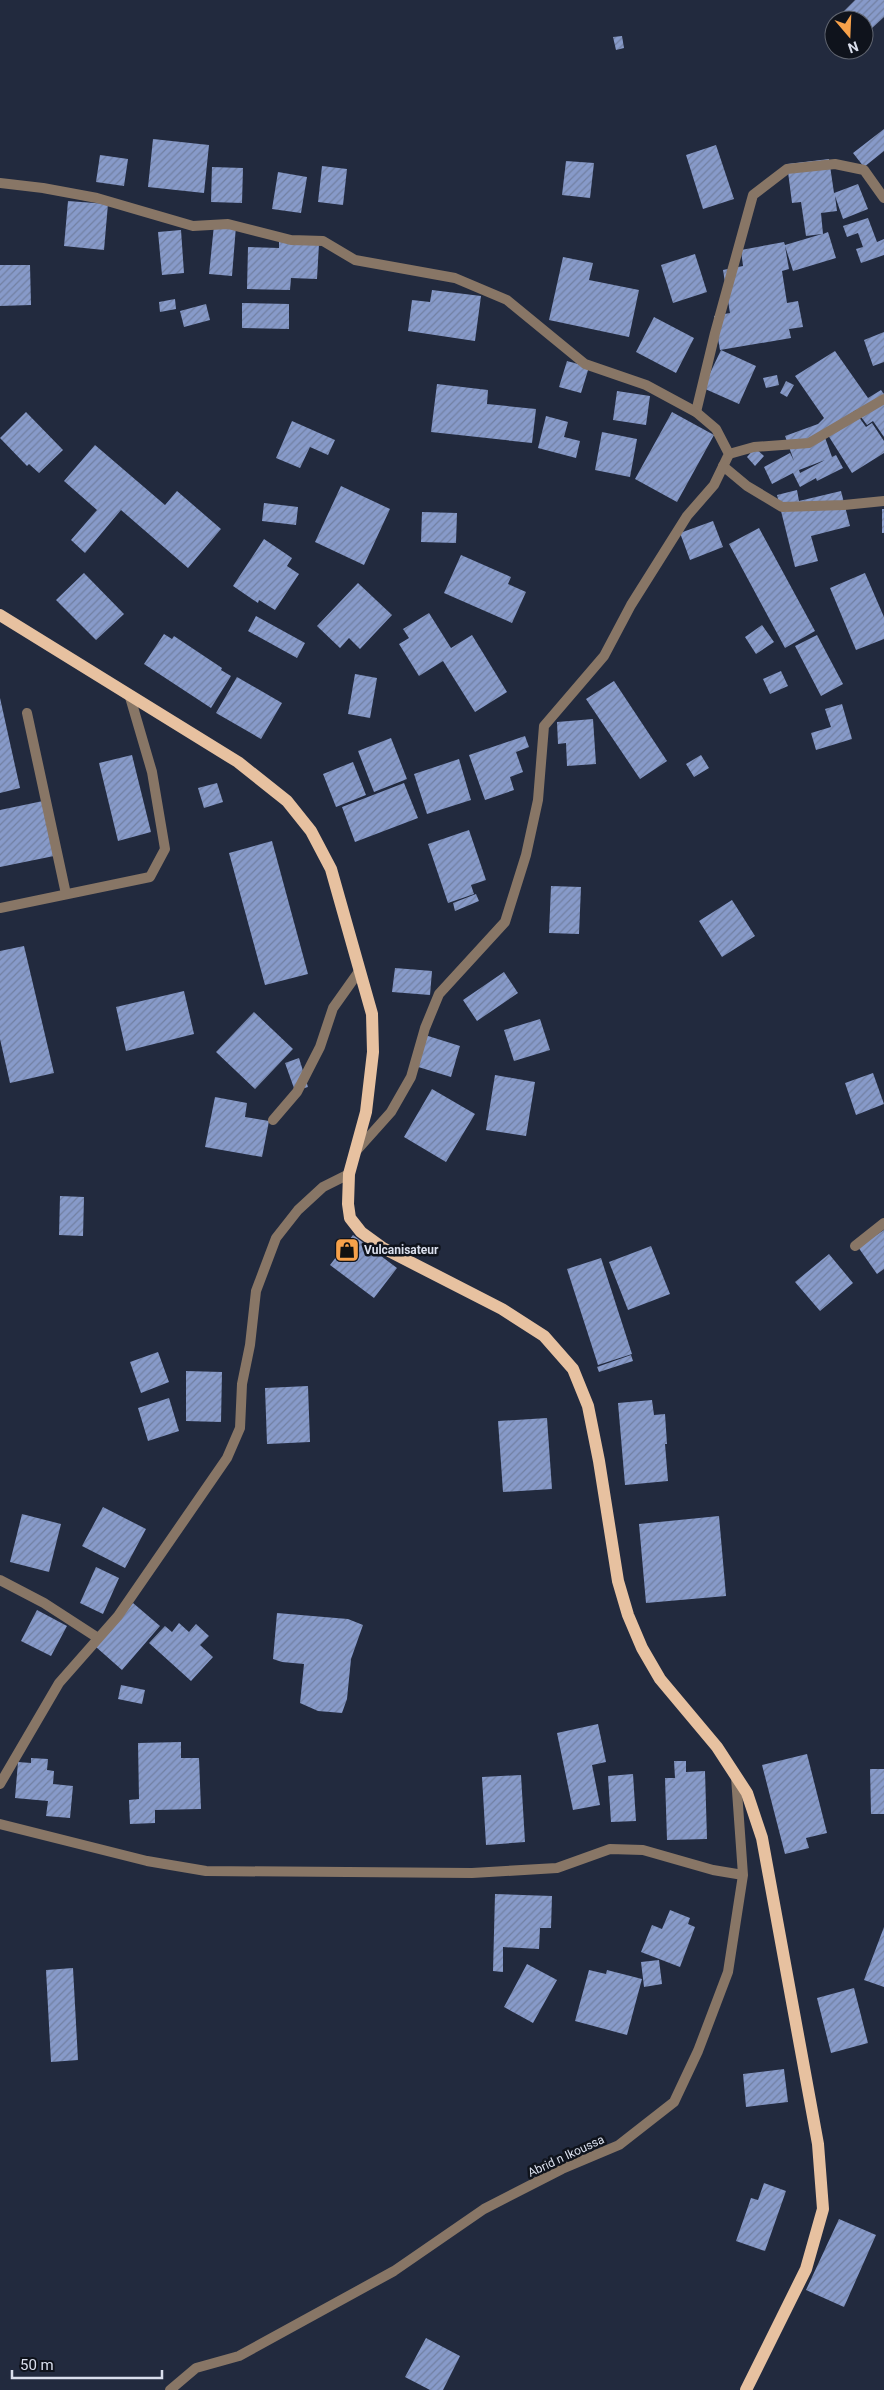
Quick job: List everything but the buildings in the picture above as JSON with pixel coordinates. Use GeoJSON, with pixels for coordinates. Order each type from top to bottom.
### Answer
{"type":"FeatureCollection","features":[{"type":"Feature","properties":{"kind":"main road"},"geometry":{"type":"LineString","coordinates":[[0,615],[238,762],[287,801],[311,831],[331,869],[372,1014],[373,1052],[366,1112],[358,1150],[349,1174],[348,1204],[350,1218],[361,1232],[382,1248],[502,1310],[544,1336],[573,1369],[588,1406],[599,1461],[618,1581],[628,1615],[642,1648],[660,1679],[717,1747],[747,1794],[762,1838],[818,2144],[823,2209],[806,2269],[746,2390]]}},
{"type":"Feature","properties":{"kind":"street"},"geometry":{"type":"LineString","coordinates":[[696,412],[715,333],[753,195],[787,169],[835,164],[864,170],[884,198]]}},
{"type":"Feature","properties":{"kind":"street"},"geometry":{"type":"LineString","coordinates":[[0,184],[43,188],[97,198],[193,226],[228,224],[291,240],[323,241],[355,260],[455,278],[507,300],[585,364],[646,385],[696,412],[716,429],[729,454]]}},
{"type":"Feature","properties":{"kind":"street"},"geometry":{"type":"LineString","coordinates":[[358,1150],[391,1112],[411,1077],[424,1028],[439,994],[505,922],[526,855],[538,800],[544,726],[604,656],[641,588],[687,516],[714,485],[729,454],[754,447],[809,443],[884,399]]}},
{"type":"Feature","properties":{"kind":"street"},"geometry":{"type":"LineString","coordinates":[[722,466],[747,486],[782,507],[844,505],[884,501]]}},
{"type":"Feature","properties":{"kind":"street"},"geometry":{"type":"LineString","coordinates":[[0,908],[150,877],[165,849],[152,772],[130,697]]}},
{"type":"Feature","properties":{"kind":"street"},"geometry":{"type":"LineString","coordinates":[[27,713],[66,894]]}},
{"type":"Feature","properties":{"kind":"street"},"geometry":{"type":"LineString","coordinates":[[273,1120],[297,1092],[320,1047],[333,1008],[360,970]]}},
{"type":"Feature","properties":{"kind":"street"},"geometry":{"type":"LineString","coordinates":[[0,1784],[59,1683],[118,1616],[227,1458],[240,1428],[242,1384],[250,1345],[256,1291],[276,1238],[298,1210],[323,1187],[349,1174]]}},
{"type":"Feature","properties":{"kind":"street"},"geometry":{"type":"LineString","coordinates":[[855,1246],[884,1223]]}},
{"type":"Feature","properties":{"kind":"street"},"geometry":{"type":"LineString","coordinates":[[0,1580],[44,1603],[98,1638]]}},
{"type":"Feature","properties":{"kind":"street","name":"Abrid n Ikoussa"},"geometry":{"type":"LineString","coordinates":[[170,2390],[196,2368],[239,2356],[394,2271],[484,2209],[562,2169],[619,2145],[674,2102],[698,2051],[728,1972],[735,1920],[744,1875],[736,1776]]}},
{"type":"Feature","properties":{"kind":"street"},"geometry":{"type":"LineString","coordinates":[[0,1824],[147,1861],[206,1871],[472,1873],[557,1868],[610,1848],[643,1850],[714,1870],[744,1875]]}},
{"type":"Feature","properties":{"kind":"place","name":"Vulcanisateur"},"geometry":{"type":"Point","coordinates":[347,1250]}}]}
